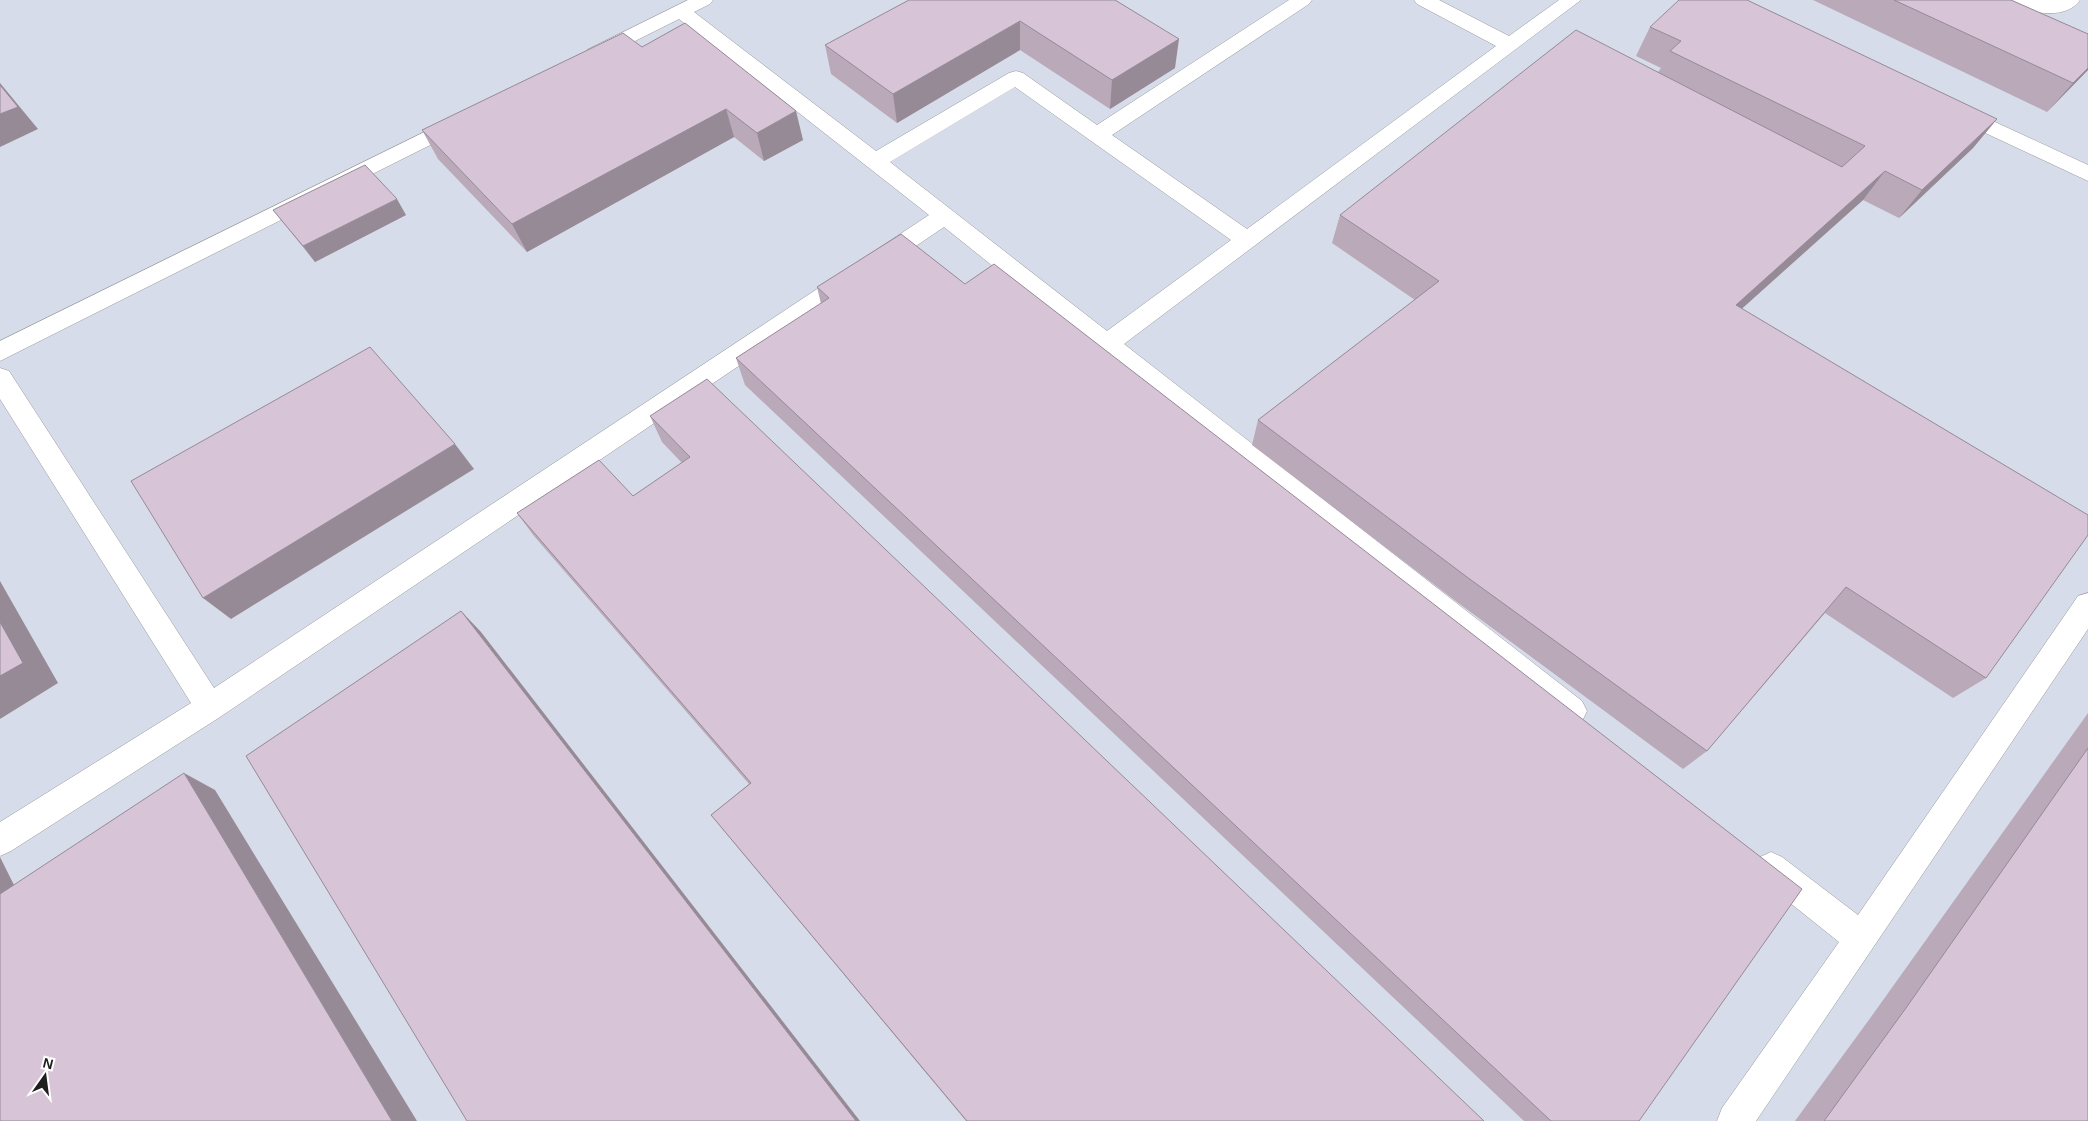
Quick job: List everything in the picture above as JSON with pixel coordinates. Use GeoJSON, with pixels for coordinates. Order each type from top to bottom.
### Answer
{"type":"FeatureCollection","features":[{"type":"Feature","properties":{"kind":"lane"},"geometry":{"type":"LineString","coordinates":[[575,64],[702,0]]}},
{"type":"Feature","properties":{"kind":"lane"},"geometry":{"type":"LineString","coordinates":[[1097,135],[1302,0]]}},
{"type":"Feature","properties":{"kind":"lane"},"geometry":{"type":"LineString","coordinates":[[1424,0],[1510,45]]}},
{"type":"Feature","properties":{"kind":"lane"},"geometry":{"type":"LineString","coordinates":[[1106,345],[1571,0]]}},
{"type":"Feature","properties":{"kind":"lane"},"geometry":{"type":"LineString","coordinates":[[1990,1],[2010,0],[2051,8],[2068,3],[2070,0]]}},
{"type":"Feature","properties":{"kind":"lane"},"geometry":{"type":"LineString","coordinates":[[681,10],[1589,725]]}},
{"type":"Feature","properties":{"kind":"lane"},"geometry":{"type":"LineString","coordinates":[[875,161],[1016,78],[1247,240]]}},
{"type":"Feature","properties":{"kind":"lane"},"geometry":{"type":"LineString","coordinates":[[1937,102],[2088,174]]}},
{"type":"Feature","properties":{"kind":"lane"},"geometry":{"type":"LineString","coordinates":[[0,352],[478,112]]}},
{"type":"Feature","properties":{"kind":"lane"},"geometry":{"type":"LineString","coordinates":[[0,840],[210,706],[944,216]]}},
{"type":"Feature","properties":{"kind":"lane"},"geometry":{"type":"LineString","coordinates":[[0,378],[210,706]]}},
{"type":"Feature","properties":{"kind":"lane"},"geometry":{"type":"LineString","coordinates":[[1735,1121],[2088,605]]}},
{"type":"Feature","properties":{"kind":"lane"},"geometry":{"type":"LineString","coordinates":[[1752,854],[1861,939]]}},
{"type":"Feature","properties":{"kind":"shaded area"},"geometry":{"type":"Polygon","coordinates":[[[0,0],[2088,0],[2088,1121],[0,1121],[0,0]]]}},
{"type":"Feature","properties":{"kind":"building"},"geometry":{"type":"Polygon","coordinates":[[[909,0],[1115,0],[1179,39],[1112,80],[1020,21],[893,94],[825,45],[909,0]]]}},
{"type":"Feature","properties":{"kind":"building"},"geometry":{"type":"Polygon","coordinates":[[[1679,0],[1747,0],[1997,119],[1922,190],[1885,171],[1736,305],[2088,515],[2088,535],[1986,678],[1846,587],[1707,751],[1471,580],[1258,420],[1439,281],[1340,215],[1576,30],[1842,167],[1865,146],[1670,51],[1681,41],[1650,27],[1679,0]]]}},
{"type":"Feature","properties":{"kind":"building"},"geometry":{"type":"Polygon","coordinates":[[[1894,0],[2011,0],[2088,34],[2088,68],[2073,83],[1894,0]]]}},
{"type":"Feature","properties":{"kind":"building"},"geometry":{"type":"Polygon","coordinates":[[[685,23],[796,111],[757,133],[726,109],[512,224],[422,130],[623,33],[642,47],[685,23]]]}},
{"type":"Feature","properties":{"kind":"building"},"geometry":{"type":"Polygon","coordinates":[[[0,85],[18,107],[0,114],[0,85]]]}},
{"type":"Feature","properties":{"kind":"building"},"geometry":{"type":"Polygon","coordinates":[[[365,165],[397,199],[303,246],[273,210],[365,165]]]}},
{"type":"Feature","properties":{"kind":"building"},"geometry":{"type":"Polygon","coordinates":[[[901,234],[965,284],[994,264],[1802,889],[1639,1121],[1551,1121],[736,358],[829,298],[817,287],[901,234]]]}},
{"type":"Feature","properties":{"kind":"building"},"geometry":{"type":"Polygon","coordinates":[[[370,347],[455,444],[203,598],[131,481],[370,347]]]}},
{"type":"Feature","properties":{"kind":"building"},"geometry":{"type":"Polygon","coordinates":[[[707,379],[1484,1121],[967,1121],[711,815],[751,783],[517,513],[599,460],[633,496],[690,457],[650,416],[707,379]]]}},
{"type":"Feature","properties":{"kind":"building"},"geometry":{"type":"Polygon","coordinates":[[[461,611],[856,1121],[467,1121],[246,756],[461,611]]]}},
{"type":"Feature","properties":{"kind":"building"},"geometry":{"type":"Polygon","coordinates":[[[0,622],[23,663],[0,676],[0,622]]]}},
{"type":"Feature","properties":{"kind":"building"},"geometry":{"type":"Polygon","coordinates":[[[2088,748],[2088,1121],[1824,1121],[1906,1008],[2088,748]]]}},
{"type":"Feature","properties":{"kind":"building"},"geometry":{"type":"Polygon","coordinates":[[[184,773],[392,1121],[0,1121],[0,894],[184,773]]]}}]}
